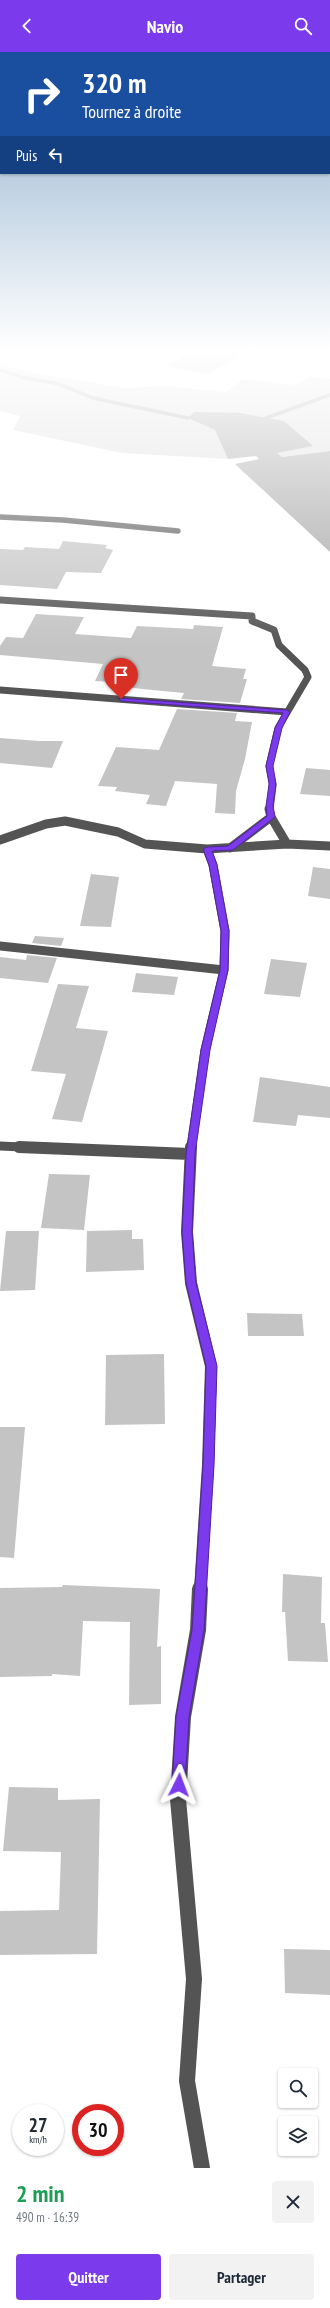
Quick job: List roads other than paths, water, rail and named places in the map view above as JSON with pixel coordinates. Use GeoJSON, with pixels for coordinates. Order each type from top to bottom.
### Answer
{"type":"FeatureCollection","features":[{"type":"Feature","properties":{"kind":"street"},"geometry":{"type":"LineString","coordinates":[[0,517],[63,520],[178,531]]}},
{"type":"Feature","properties":{"kind":"street"},"geometry":{"type":"LineString","coordinates":[[0,600],[252,616],[252,621],[260,626],[274,630],[279,645],[305,670],[308,677],[278,728],[269,766],[273,784],[269,806],[271,817],[287,844]]}},
{"type":"Feature","properties":{"kind":"street"},"geometry":{"type":"LineString","coordinates":[[0,690],[287,712]]}},
{"type":"Feature","properties":{"kind":"street"},"geometry":{"type":"LineString","coordinates":[[230,848],[271,817]]}},
{"type":"Feature","properties":{"kind":"street"},"geometry":{"type":"LineString","coordinates":[[0,840],[46,824],[66,821],[118,832],[145,844],[207,849],[287,844],[330,846]]}},
{"type":"Feature","properties":{"kind":"street"},"geometry":{"type":"LineString","coordinates":[[202,2168],[187,2081],[194,1979],[178,1799],[183,1717],[198,1630],[208,1465],[211,1366],[191,1283],[187,1232],[190,1154],[205,1050],[224,970],[225,931],[213,865],[207,849]]}},
{"type":"Feature","properties":{"kind":"street"},"geometry":{"type":"LineString","coordinates":[[0,946],[224,970]]}},
{"type":"Feature","properties":{"kind":"street"},"geometry":{"type":"LineString","coordinates":[[0,1146],[190,1154]]}}]}
